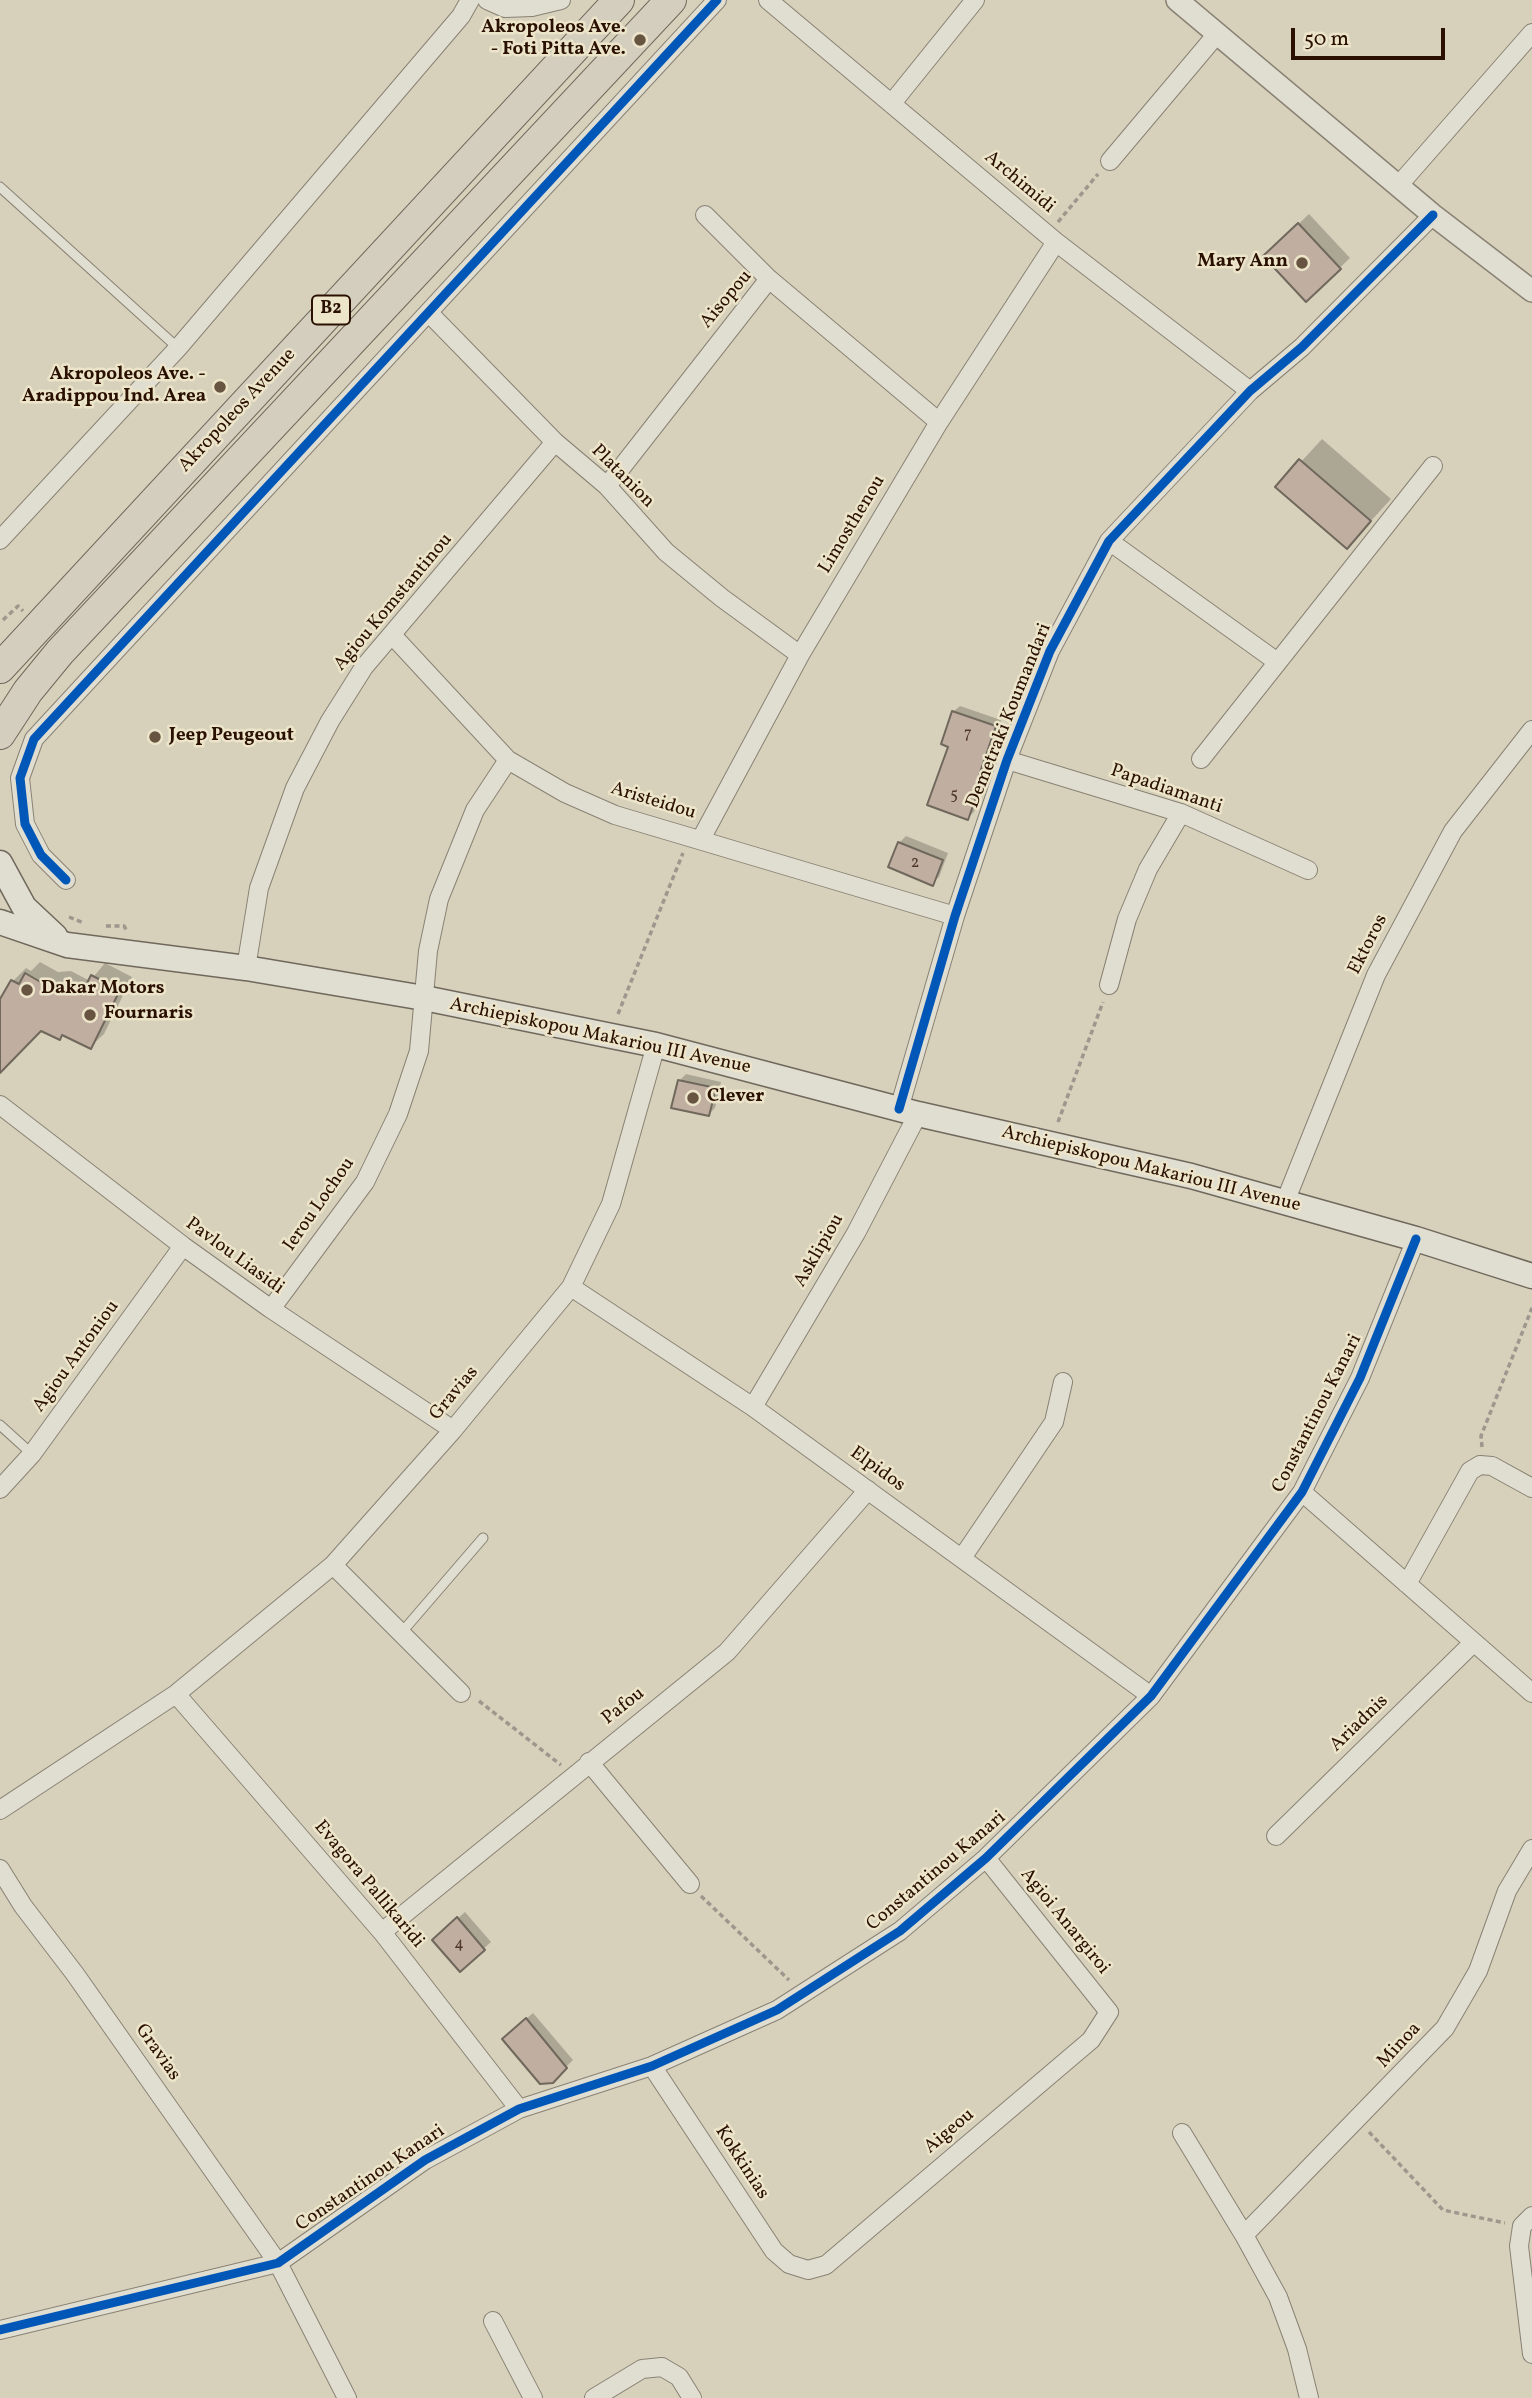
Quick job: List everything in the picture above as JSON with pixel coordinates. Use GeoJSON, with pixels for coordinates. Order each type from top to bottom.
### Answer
{"type":"FeatureCollection","features":[{"type":"Feature","properties":{"kind":"highway","name":"Akropoleos Avenue"},"geometry":{"type":"LineString","coordinates":[[0,668],[619,0]]}},
{"type":"Feature","properties":{"kind":"highway","name":"Akropoleos Avenue"},"geometry":{"type":"LineString","coordinates":[[0,734],[28,691],[60,652],[585,96],[671,0]]}},
{"type":"Feature","properties":{"kind":"main road"},"geometry":{"type":"LineString","coordinates":[[0,863],[24,907],[37,922],[67,945]]}},
{"type":"Feature","properties":{"kind":"main road","name":"Archiepiskopou Makariou III Avenue"},"geometry":{"type":"LineString","coordinates":[[0,922],[67,945],[246,968],[424,998],[656,1045],[909,1111],[1285,1202],[1416,1239],[1532,1276]]}},
{"type":"Feature","properties":{"kind":"street"},"geometry":{"type":"LineString","coordinates":[[0,540],[178,348],[461,16],[470,0]]}},
{"type":"Feature","properties":{"kind":"street"},"geometry":{"type":"LineString","coordinates":[[487,0],[505,8],[532,7],[561,0]]}},
{"type":"Feature","properties":{"kind":"street"},"geometry":{"type":"LineString","coordinates":[[66,880],[41,855],[25,824],[20,778],[34,739],[717,0]]}},
{"type":"Feature","properties":{"kind":"street","name":"Archimidi"},"geometry":{"type":"LineString","coordinates":[[768,0],[1052,238],[1250,391]]}},
{"type":"Feature","properties":{"kind":"street"},"geometry":{"type":"LineString","coordinates":[[892,103],[975,0]]}},
{"type":"Feature","properties":{"kind":"street"},"geometry":{"type":"LineString","coordinates":[[1177,0],[1433,215],[1532,290]]}},
{"type":"Feature","properties":{"kind":"street"},"geometry":{"type":"LineString","coordinates":[[1398,186],[1532,33]]}},
{"type":"Feature","properties":{"kind":"street"},"geometry":{"type":"LineString","coordinates":[[1110,161],[1217,34]]}},
{"type":"Feature","properties":{"kind":"street"},"geometry":{"type":"LineString","coordinates":[[705,215],[769,279]]}},
{"type":"Feature","properties":{"kind":"street","name":"Demetraki Koumandari"},"geometry":{"type":"LineString","coordinates":[[909,1111],[955,916],[1007,760],[1049,651],[1109,541],[1250,391],[1302,347],[1433,215]]}},
{"type":"Feature","properties":{"kind":"street","name":"Limosthenou"},"geometry":{"type":"LineString","coordinates":[[695,837],[800,655],[1052,238]]}},
{"type":"Feature","properties":{"kind":"street","name":"Aisopou"},"geometry":{"type":"LineString","coordinates":[[607,486],[769,279],[939,422]]}},
{"type":"Feature","properties":{"kind":"street","name":"Platanion"},"geometry":{"type":"LineString","coordinates":[[429,313],[555,442],[607,486],[666,552],[722,598],[800,655]]}},
{"type":"Feature","properties":{"kind":"street","name":"Agiou Komstantinou"},"geometry":{"type":"LineString","coordinates":[[246,968],[259,888],[295,788],[330,721],[364,667],[555,442]]}},
{"type":"Feature","properties":{"kind":"street"},"geometry":{"type":"LineString","coordinates":[[1201,759],[1433,466]]}},
{"type":"Feature","properties":{"kind":"street"},"geometry":{"type":"LineString","coordinates":[[1109,541],[1276,661]]}},
{"type":"Feature","properties":{"kind":"street","name":"Aristeidou"},"geometry":{"type":"LineString","coordinates":[[393,636],[508,760],[565,793],[615,815],[955,916]]}},
{"type":"Feature","properties":{"kind":"street","name":"Ektoros"},"geometry":{"type":"LineString","coordinates":[[1285,1202],[1376,975],[1453,831],[1532,730]]}},
{"type":"Feature","properties":{"kind":"street","name":"Ierou Lochou"},"geometry":{"type":"LineString","coordinates":[[271,1309],[365,1182],[398,1114],[419,1051],[428,951],[439,899],[453,858],[475,810],[508,760]]}},
{"type":"Feature","properties":{"kind":"street","name":"Papadiamanti"},"geometry":{"type":"LineString","coordinates":[[1007,760],[1181,813],[1308,870]]}},
{"type":"Feature","properties":{"kind":"street"},"geometry":{"type":"LineString","coordinates":[[1109,985],[1127,919],[1148,869],[1181,813]]}},
{"type":"Feature","properties":{"kind":"street","name":"Gravias"},"geometry":{"type":"LineString","coordinates":[[0,1810],[176,1694],[333,1565],[453,1430],[571,1287],[611,1204],[656,1045]]}},
{"type":"Feature","properties":{"kind":"street","name":"Pavlou Liasidi"},"geometry":{"type":"LineString","coordinates":[[0,1105],[183,1246],[271,1309],[453,1430]]}},
{"type":"Feature","properties":{"kind":"street","name":"Asklipiou"},"geometry":{"type":"LineString","coordinates":[[753,1407],[856,1233],[909,1111]]}},
{"type":"Feature","properties":{"kind":"street","name":"Constantinou Kanari"},"geometry":{"type":"LineString","coordinates":[[0,2330],[278,2263],[425,2160],[519,2109],[652,2066],[778,2010],[900,1931],[986,1858],[1152,1696],[1302,1492],[1360,1378],[1416,1239]]}},
{"type":"Feature","properties":{"kind":"street","name":"Agiou Antoniou"},"geometry":{"type":"LineString","coordinates":[[0,1489],[32,1454],[183,1246]]}},
{"type":"Feature","properties":{"kind":"street","name":"Elpidos"},"geometry":{"type":"LineString","coordinates":[[571,1287],[753,1407],[1152,1696]]}},
{"type":"Feature","properties":{"kind":"street"},"geometry":{"type":"LineString","coordinates":[[962,1558],[1054,1422],[1063,1382]]}},
{"type":"Feature","properties":{"kind":"street"},"geometry":{"type":"LineString","coordinates":[[1407,1584],[1470,1471],[1492,1466],[1532,1488]]}},
{"type":"Feature","properties":{"kind":"street","name":"Pafou"},"geometry":{"type":"LineString","coordinates":[[383,1933],[573,1775],[727,1652],[868,1490]]}},
{"type":"Feature","properties":{"kind":"street"},"geometry":{"type":"LineString","coordinates":[[1302,1492],[1532,1693]]}},
{"type":"Feature","properties":{"kind":"street"},"geometry":{"type":"LineString","coordinates":[[333,1565],[461,1693]]}},
{"type":"Feature","properties":{"kind":"street","name":"Ariadnis"},"geometry":{"type":"LineString","coordinates":[[1276,1836],[1473,1643]]}},
{"type":"Feature","properties":{"kind":"street","name":"Evagora Pallikaridi"},"geometry":{"type":"LineString","coordinates":[[176,1694],[383,1933],[519,2109]]}},
{"type":"Feature","properties":{"kind":"street"},"geometry":{"type":"LineString","coordinates":[[589,1762],[690,1884]]}},
{"type":"Feature","properties":{"kind":"street","name":"Minoa"},"geometry":{"type":"LineString","coordinates":[[1244,2235],[1444,2028],[1478,1971],[1507,1891],[1532,1849]]}},
{"type":"Feature","properties":{"kind":"street","name":"Agioi Anargiroi"},"geometry":{"type":"LineString","coordinates":[[986,1858],[1109,2012]]}},
{"type":"Feature","properties":{"kind":"street","name":"Gravias"},"geometry":{"type":"LineString","coordinates":[[0,1869],[278,2263],[347,2398]]}},
{"type":"Feature","properties":{"kind":"street","name":"Aigeou"},"geometry":{"type":"LineString","coordinates":[[808,2270],[826,2265],[1091,2040],[1109,2012]]}},
{"type":"Feature","properties":{"kind":"street","name":"Kokkinias"},"geometry":{"type":"LineString","coordinates":[[652,2066],[774,2252],[789,2264],[808,2270]]}},
{"type":"Feature","properties":{"kind":"street"},"geometry":{"type":"LineString","coordinates":[[1182,2133],[1278,2297],[1297,2349],[1309,2398]]}},
{"type":"Feature","properties":{"kind":"street"},"geometry":{"type":"LineString","coordinates":[[1527,2221],[1519,2267],[1532,2354]]}},
{"type":"Feature","properties":{"kind":"street"},"geometry":{"type":"LineString","coordinates":[[493,2321],[533,2398]]}},
{"type":"Feature","properties":{"kind":"street"},"geometry":{"type":"LineString","coordinates":[[594,2398],[642,2369],[662,2367],[679,2377],[692,2398]]}},
{"type":"Feature","properties":{"kind":"lane"},"geometry":{"type":"LineString","coordinates":[[0,187],[178,348]]}},
{"type":"Feature","properties":{"kind":"lane"},"geometry":{"type":"LineString","coordinates":[[0,1425],[32,1454]]}},
{"type":"Feature","properties":{"kind":"lane"},"geometry":{"type":"LineString","coordinates":[[402,1632],[483,1538]]}},
{"type":"Feature","properties":{"kind":"path"},"geometry":{"type":"LineString","coordinates":[[1052,238],[1110,161]]}},
{"type":"Feature","properties":{"kind":"path"},"geometry":{"type":"LineString","coordinates":[[609,1036],[695,837]]}},
{"type":"Feature","properties":{"kind":"path"},"geometry":{"type":"LineString","coordinates":[[1049,1144],[1109,985]]}},
{"type":"Feature","properties":{"kind":"path"},"geometry":{"type":"LineString","coordinates":[[1485,1466],[1480,1436],[1532,1308]]}},
{"type":"Feature","properties":{"kind":"path"},"geometry":{"type":"LineString","coordinates":[[461,1693],[474,1697],[573,1775]]}},
{"type":"Feature","properties":{"kind":"path"},"geometry":{"type":"LineString","coordinates":[[690,1884],[718,1914],[804,1993]]}},
{"type":"Feature","properties":{"kind":"path"},"geometry":{"type":"LineString","coordinates":[[1358,2120],[1444,2210],[1527,2221]]}},
{"type":"Feature","properties":{"kind":"building","name":"Mary Ann"},"geometry":{"type":"Polygon","coordinates":[[[1298,223],[1341,269],[1306,302],[1263,256],[1298,223]]]}},
{"type":"Feature","properties":{"kind":"building"},"geometry":{"type":"Polygon","coordinates":[[[1299,459],[1371,521],[1347,549],[1275,487],[1299,459]]]}},
{"type":"Feature","properties":{"kind":"building"},"geometry":{"type":"Polygon","coordinates":[[[952,711],[996,726],[976,784],[980,786],[968,820],[927,805],[948,747],[941,744],[952,711]]]}},
{"type":"Feature","properties":{"kind":"building"},"geometry":{"type":"Polygon","coordinates":[[[898,842],[943,860],[933,886],[888,867],[898,842]]]}},
{"type":"Feature","properties":{"kind":"building"},"geometry":{"type":"Polygon","coordinates":[[[25,973],[44,984],[57,983],[81,995],[91,975],[120,990],[91,1049],[62,1035],[60,1040],[41,1031],[0,1073],[0,999],[11,980],[19,984],[25,973]]]}},
{"type":"Feature","properties":{"kind":"building","name":"Clever"},"geometry":{"type":"Polygon","coordinates":[[[678,1080],[716,1088],[709,1116],[671,1108],[678,1080]]]}},
{"type":"Feature","properties":{"kind":"building"},"geometry":{"type":"Polygon","coordinates":[[[457,1917],[485,1950],[460,1972],[432,1940],[457,1917]]]}},
{"type":"Feature","properties":{"kind":"building"},"geometry":{"type":"Polygon","coordinates":[[[526,2018],[567,2068],[553,2083],[540,2084],[502,2039],[526,2018]]]}},
{"type":"Feature","properties":{"kind":"cycle path"},"geometry":{"type":"LineString","coordinates":[[66,880],[41,855],[25,824],[20,778],[34,739],[717,0]]}},
{"type":"Feature","properties":{"kind":"cycle path"},"geometry":{"type":"LineString","coordinates":[[899,1109],[955,916],[1007,760],[1050,651],[1109,541],[1250,391],[1302,347],[1433,215]]}},
{"type":"Feature","properties":{"kind":"cycle path"},"geometry":{"type":"LineString","coordinates":[[0,2330],[278,2263],[425,2160],[519,2109],[652,2066],[777,2010],[900,1931],[986,1858],[1151,1696],[1302,1492],[1360,1378],[1416,1239]]}},
{"type":"Feature","properties":{"kind":"place","name":"Akropoleos Ave. - Foti Pitta Ave."},"geometry":{"type":"Point","coordinates":[640,40]}},
{"type":"Feature","properties":{"kind":"place","name":"Mary Ann"},"geometry":{"type":"Point","coordinates":[1302,263]}},
{"type":"Feature","properties":{"kind":"place","name":"Akropoleos Ave. - Aradippou Ind. Area"},"geometry":{"type":"Point","coordinates":[220,387]}},
{"type":"Feature","properties":{"kind":"place","name":"Jeep Peugeout"},"geometry":{"type":"Point","coordinates":[155,737]}},
{"type":"Feature","properties":{"kind":"place","name":"Dakar Motors"},"geometry":{"type":"Point","coordinates":[27,990]}},
{"type":"Feature","properties":{"kind":"place","name":"Fournaris"},"geometry":{"type":"Point","coordinates":[90,1015]}},
{"type":"Feature","properties":{"kind":"place","name":"Clever"},"geometry":{"type":"Point","coordinates":[693,1098]}}]}
